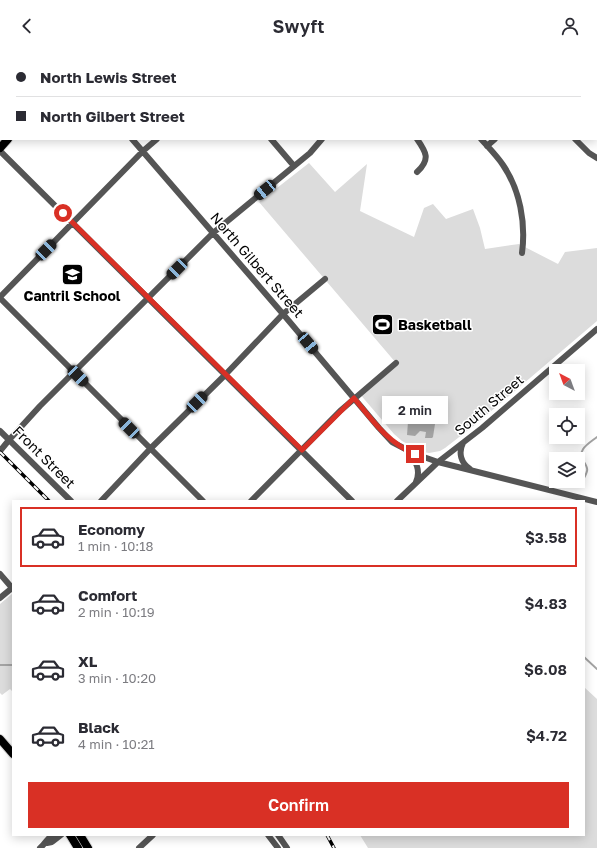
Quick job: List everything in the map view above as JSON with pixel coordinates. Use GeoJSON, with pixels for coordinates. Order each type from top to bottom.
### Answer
{"type":"FeatureCollection","features":[{"type":"Feature","properties":{"kind":"main road"},"geometry":{"type":"LineString","coordinates":[[0,149],[7,140]]}},
{"type":"Feature","properties":{"kind":"main road"},"geometry":{"type":"LineString","coordinates":[[2,744],[12,753]]}},
{"type":"Feature","properties":{"kind":"main road"},"geometry":{"type":"LineString","coordinates":[[71,836],[78,848]]}},
{"type":"Feature","properties":{"kind":"main road"},"geometry":{"type":"LineString","coordinates":[[81,836],[88,848]]}},
{"type":"Feature","properties":{"kind":"street","name":"North Gilbert Street"},"geometry":{"type":"LineString","coordinates":[[133,140],[384,434],[397,445],[408,451],[438,462],[597,502]]}},
{"type":"Feature","properties":{"kind":"street"},"geometry":{"type":"LineString","coordinates":[[156,140],[143,151],[0,297],[202,500]]}},
{"type":"Feature","properties":{"kind":"street"},"geometry":{"type":"LineString","coordinates":[[272,140],[294,166]]}},
{"type":"Feature","properties":{"kind":"street"},"geometry":{"type":"LineString","coordinates":[[0,451],[74,372],[213,233],[310,153],[321,140]]}},
{"type":"Feature","properties":{"kind":"street"},"geometry":{"type":"LineString","coordinates":[[417,172],[425,164],[426,157],[418,140]]}},
{"type":"Feature","properties":{"kind":"street"},"geometry":{"type":"LineString","coordinates":[[482,140],[503,165],[509,175],[517,195],[524,239],[522,252]]}},
{"type":"Feature","properties":{"kind":"street"},"geometry":{"type":"LineString","coordinates":[[487,146],[494,140]]}},
{"type":"Feature","properties":{"kind":"street"},"geometry":{"type":"LineString","coordinates":[[576,140],[589,153],[597,158]]}},
{"type":"Feature","properties":{"kind":"street"},"geometry":{"type":"LineString","coordinates":[[0,149],[351,500]]}},
{"type":"Feature","properties":{"kind":"street"},"geometry":{"type":"LineString","coordinates":[[102,500],[283,314],[324,279]]}},
{"type":"Feature","properties":{"kind":"street","name":"South Street"},"geometry":{"type":"LineString","coordinates":[[398,500],[438,462],[464,442],[597,330]]}},
{"type":"Feature","properties":{"kind":"street"},"geometry":{"type":"LineString","coordinates":[[252,500],[354,398],[396,363]]}},
{"type":"Feature","properties":{"kind":"street","name":"Front Street"},"geometry":{"type":"LineString","coordinates":[[0,431],[70,500]]}},
{"type":"Feature","properties":{"kind":"street"},"geometry":{"type":"LineString","coordinates":[[464,442],[461,448],[461,457],[466,466],[473,471]]}},
{"type":"Feature","properties":{"kind":"street"},"geometry":{"type":"LineString","coordinates":[[408,451],[418,470],[418,477],[415,484]]}},
{"type":"Feature","properties":{"kind":"street"},"geometry":{"type":"LineString","coordinates":[[0,574],[12,589],[0,598]]}},
{"type":"Feature","properties":{"kind":"street"},"geometry":{"type":"LineString","coordinates":[[47,843],[51,836]]}},
{"type":"Feature","properties":{"kind":"street"},"geometry":{"type":"LineString","coordinates":[[40,848],[60,836]]}},
{"type":"Feature","properties":{"kind":"street"},"geometry":{"type":"LineString","coordinates":[[138,848],[153,836]]}},
{"type":"Feature","properties":{"kind":"street"},"geometry":{"type":"LineString","coordinates":[[269,836],[278,848]]}},
{"type":"Feature","properties":{"kind":"street"},"geometry":{"type":"LineString","coordinates":[[279,836],[287,848]]}},
{"type":"Feature","properties":{"kind":"shaded area"},"geometry":{"type":"Polygon","coordinates":[[[309,163],[335,192],[367,164],[360,211],[414,237],[424,208],[433,204],[446,219],[473,209],[480,228],[485,249],[519,244],[558,264],[565,252],[597,248],[597,321],[476,424],[445,448],[440,451],[429,453],[417,449],[402,441],[394,434],[359,393],[396,363],[259,202],[309,163]]]}},
{"type":"Feature","properties":{"kind":"shaded area"},"geometry":{"type":"Polygon","coordinates":[[[408,422],[435,424],[433,437],[425,438],[426,432],[420,431],[415,436],[407,435],[408,422]]]}},
{"type":"Feature","properties":{"kind":"shaded area"},"geometry":{"type":"Polygon","coordinates":[[[12,594],[12,691],[10,689],[2,695],[0,693],[0,604],[12,594]]]}},
{"type":"Feature","properties":{"kind":"shaded area"},"geometry":{"type":"Polygon","coordinates":[[[585,688],[597,699],[597,848],[368,848],[361,836],[585,836],[585,688]]]}},
{"type":"Feature","properties":{"kind":"waterway"},"geometry":{"type":"LineString","coordinates":[[582,452],[587,445],[597,437]]}},
{"type":"Feature","properties":{"kind":"waterway"},"geometry":{"type":"LineString","coordinates":[[585,463],[587,470],[585,477]]}},
{"type":"Feature","properties":{"kind":"waterway"},"geometry":{"type":"LineString","coordinates":[[585,658],[597,669]]}},
{"type":"Feature","properties":{"kind":"waterway"},"geometry":{"type":"LineString","coordinates":[[0,665],[12,665]]}},
{"type":"Feature","properties":{"kind":"railway"},"geometry":{"type":"LineString","coordinates":[[0,452],[48,500]]}},
{"type":"Feature","properties":{"kind":"railway"},"geometry":{"type":"LineString","coordinates":[[328,836],[334,848]]}},
{"type":"Feature","properties":{"kind":"place","name":"Cantril School"},"geometry":{"type":"Point","coordinates":[72,274]}},
{"type":"Feature","properties":{"kind":"place","name":"Basketball"},"geometry":{"type":"Point","coordinates":[382,325]}},
{"type":"Feature","properties":{"kind":"route"},"geometry":{"type":"LineString","coordinates":[[63,213],[302,450],[354,398],[389,438],[397,445],[415,454]]}}]}
